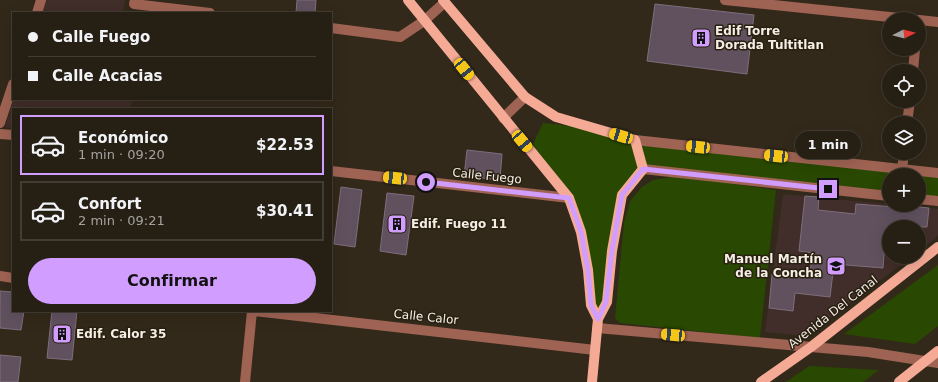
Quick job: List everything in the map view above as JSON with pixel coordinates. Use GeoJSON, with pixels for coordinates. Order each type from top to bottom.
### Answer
{"type":"FeatureCollection","features":[{"type":"Feature","properties":{"kind":"main road"},"geometry":{"type":"LineString","coordinates":[[408,0],[569,198],[581,232],[588,270],[591,305],[598,323]]}},
{"type":"Feature","properties":{"kind":"main road"},"geometry":{"type":"LineString","coordinates":[[444,1],[525,97],[556,117],[635,140],[643,169],[622,195],[612,251],[606,302],[598,323],[592,382]]}},
{"type":"Feature","properties":{"kind":"main road","name":"Avenida Del Canal"},"geometry":{"type":"LineString","coordinates":[[761,382],[811,347],[938,247]]}},
{"type":"Feature","properties":{"kind":"main road"},"geometry":{"type":"LineString","coordinates":[[899,382],[938,351]]}},
{"type":"Feature","properties":{"kind":"street"},"geometry":{"type":"LineString","coordinates":[[37,12],[41,0]]}},
{"type":"Feature","properties":{"kind":"street"},"geometry":{"type":"LineString","coordinates":[[135,0],[134,4],[202,12]]}},
{"type":"Feature","properties":{"kind":"street"},"geometry":{"type":"LineString","coordinates":[[725,0],[882,16]]}},
{"type":"Feature","properties":{"kind":"street"},"geometry":{"type":"LineString","coordinates":[[332,28],[400,37],[424,21],[444,1]]}},
{"type":"Feature","properties":{"kind":"street"},"geometry":{"type":"LineString","coordinates":[[926,21],[938,22]]}},
{"type":"Feature","properties":{"kind":"street"},"geometry":{"type":"LineString","coordinates":[[0,123],[12,87]]}},
{"type":"Feature","properties":{"kind":"street"},"geometry":{"type":"LineString","coordinates":[[503,118],[525,97]]}},
{"type":"Feature","properties":{"kind":"street"},"geometry":{"type":"LineString","coordinates":[[0,134],[12,135]]}},
{"type":"Feature","properties":{"kind":"street"},"geometry":{"type":"LineString","coordinates":[[635,140],[884,168]]}},
{"type":"Feature","properties":{"kind":"street"},"geometry":{"type":"LineString","coordinates":[[643,169],[882,195]]}},
{"type":"Feature","properties":{"kind":"street","name":"Calle Fuego"},"geometry":{"type":"LineString","coordinates":[[332,171],[569,198]]}},
{"type":"Feature","properties":{"kind":"street"},"geometry":{"type":"LineString","coordinates":[[926,172],[938,173]]}},
{"type":"Feature","properties":{"kind":"street"},"geometry":{"type":"LineString","coordinates":[[926,200],[938,201]]}},
{"type":"Feature","properties":{"kind":"street"},"geometry":{"type":"LineString","coordinates":[[0,276],[12,278]]}},
{"type":"Feature","properties":{"kind":"street"},"geometry":{"type":"LineString","coordinates":[[245,382],[253,312]]}},
{"type":"Feature","properties":{"kind":"street","name":"Calle Calor"},"geometry":{"type":"LineString","coordinates":[[262,312],[595,350]]}},
{"type":"Feature","properties":{"kind":"street"},"geometry":{"type":"LineString","coordinates":[[598,323],[868,352],[938,363]]}},
{"type":"Feature","properties":{"kind":"shaded area"},"geometry":{"type":"Polygon","coordinates":[[[46,0],[125,0],[123,12],[41,12],[46,0]]]}},
{"type":"Feature","properties":{"kind":"shaded area"},"geometry":{"type":"Polygon","coordinates":[[[14,100],[132,100],[131,108],[12,108],[12,128],[5,127],[14,100]]]}},
{"type":"Feature","properties":{"kind":"shaded area","name":"Manuel Martín de la Concha"},"geometry":{"type":"Polygon","coordinates":[[[783,194],[882,204],[882,212],[926,212],[926,208],[938,209],[938,236],[926,245],[926,220],[882,220],[882,264],[902,264],[806,336],[765,332],[783,194]]]}},
{"type":"Feature","properties":{"kind":"green space"},"geometry":{"type":"Polygon","coordinates":[[[543,123],[590,128],[634,142],[641,169],[620,194],[605,301],[598,315],[592,304],[583,231],[531,148],[543,123]]]}},
{"type":"Feature","properties":{"kind":"green space"},"geometry":{"type":"Polygon","coordinates":[[[639,143],[882,168],[882,192],[646,167],[639,143]]]}},
{"type":"Feature","properties":{"kind":"green space"},"geometry":{"type":"Polygon","coordinates":[[[926,173],[938,174],[938,199],[926,197],[926,173]]]}},
{"type":"Feature","properties":{"kind":"green space"},"geometry":{"type":"Polygon","coordinates":[[[678,176],[776,190],[760,338],[620,323],[615,318],[624,223],[630,201],[642,187],[653,180],[678,176]]]}},
{"type":"Feature","properties":{"kind":"green space"},"geometry":{"type":"Polygon","coordinates":[[[938,265],[938,326],[915,344],[844,334],[938,265]]]}},
{"type":"Feature","properties":{"kind":"green space"},"geometry":{"type":"Polygon","coordinates":[[[809,366],[879,370],[863,382],[786,382],[809,366]]]}},
{"type":"Feature","properties":{"kind":"building"},"geometry":{"type":"Polygon","coordinates":[[[297,0],[316,0],[315,12],[296,12],[297,0]]]}},
{"type":"Feature","properties":{"kind":"building","name":"Edif Torre Dorada Tultitlan"},"geometry":{"type":"Polygon","coordinates":[[[655,4],[754,15],[747,74],[647,61],[655,4]]]}},
{"type":"Feature","properties":{"kind":"building"},"geometry":{"type":"Polygon","coordinates":[[[467,150],[502,154],[500,180],[464,176],[467,150]]]}},
{"type":"Feature","properties":{"kind":"building"},"geometry":{"type":"Polygon","coordinates":[[[341,187],[362,190],[355,247],[334,244],[341,187]]]}},
{"type":"Feature","properties":{"kind":"building","name":"Edif. Fuego 11"},"geometry":{"type":"Polygon","coordinates":[[[387,193],[414,196],[406,255],[380,251],[387,193]]]}},
{"type":"Feature","properties":{"kind":"building"},"geometry":{"type":"Polygon","coordinates":[[[805,196],[819,197],[818,210],[855,214],[856,204],[882,206],[882,212],[926,212],[926,208],[929,208],[927,227],[926,220],[882,220],[883,268],[834,264],[830,297],[795,293],[793,311],[769,308],[772,274],[809,278],[813,253],[799,251],[805,196]]]}},
{"type":"Feature","properties":{"kind":"building"},"geometry":{"type":"Polygon","coordinates":[[[0,291],[12,292],[12,312],[24,312],[21,330],[0,328],[0,291]]]}},
{"type":"Feature","properties":{"kind":"building","name":"Edif. Calor 35"},"geometry":{"type":"Polygon","coordinates":[[[52,312],[77,312],[72,360],[47,358],[52,312]]]}},
{"type":"Feature","properties":{"kind":"building"},"geometry":{"type":"Polygon","coordinates":[[[0,355],[21,357],[18,382],[0,382],[0,355]]]}},
{"type":"Feature","properties":{"kind":"place","name":"Edif Torre Dorada Tultitlan"},"geometry":{"type":"Point","coordinates":[701,38]}},
{"type":"Feature","properties":{"kind":"place","name":"Edif. Fuego 11"},"geometry":{"type":"Point","coordinates":[397,224]}},
{"type":"Feature","properties":{"kind":"place","name":"Manuel Martín de la Concha"},"geometry":{"type":"Point","coordinates":[836,266]}},
{"type":"Feature","properties":{"kind":"place","name":"Edif. Calor 35"},"geometry":{"type":"Point","coordinates":[62,334]}},
{"type":"Feature","properties":{"kind":"route"},"geometry":{"type":"LineString","coordinates":[[426,182],[569,198],[581,232],[588,270],[591,305],[598,319],[606,302],[612,251],[622,195],[643,169],[828,189]]}}]}
